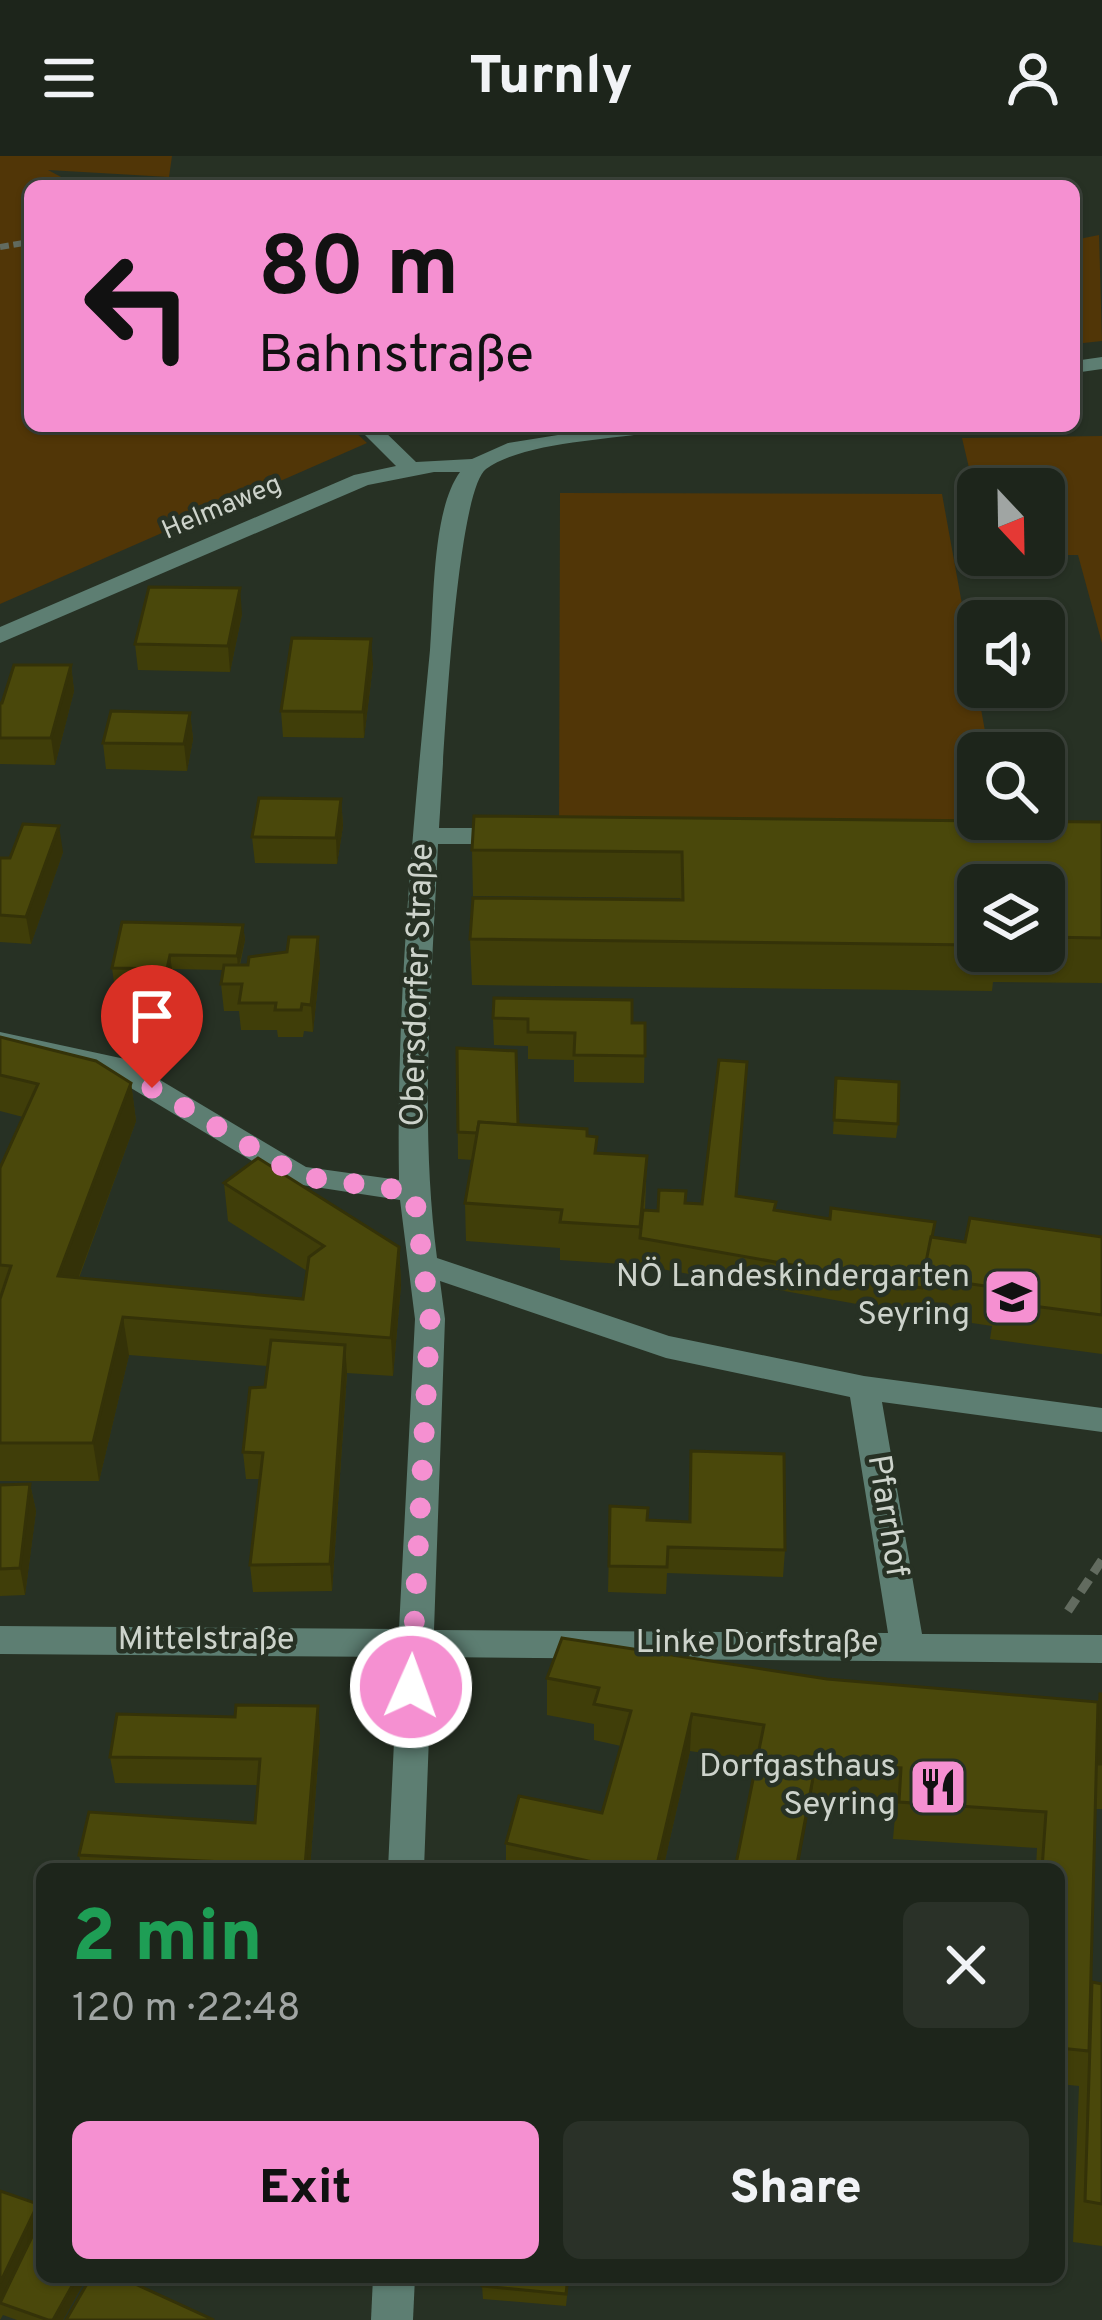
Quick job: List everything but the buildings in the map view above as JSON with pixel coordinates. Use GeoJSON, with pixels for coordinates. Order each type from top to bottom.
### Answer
{"type":"FeatureCollection","features":[{"type":"Feature","properties":{"kind":"street"},"geometry":{"type":"LineString","coordinates":[[373,432],[410,469]]}},
{"type":"Feature","properties":{"kind":"street","name":"Helmaweg"},"geometry":{"type":"LineString","coordinates":[[0,636],[362,481],[410,469],[476,466],[508,449],[617,432]]}},
{"type":"Feature","properties":{"kind":"street","name":"Obersdorfer Straße"},"geometry":{"type":"LineString","coordinates":[[406,1863],[412,1642],[430,1319],[414,1192],[412,1104],[425,836],[451,543],[461,486],[476,466]]}},
{"type":"Feature","properties":{"kind":"street"},"geometry":{"type":"LineString","coordinates":[[425,836],[542,836]]}},
{"type":"Feature","properties":{"kind":"street"},"geometry":{"type":"LineString","coordinates":[[0,1042],[115,1066],[299,1176],[414,1192]]}},
{"type":"Feature","properties":{"kind":"street"},"geometry":{"type":"LineString","coordinates":[[423,1264],[666,1347],[864,1388],[1102,1420]]}},
{"type":"Feature","properties":{"kind":"street","name":"Pfarrhof"},"geometry":{"type":"LineString","coordinates":[[864,1388],[907,1644]]}},
{"type":"Feature","properties":{"kind":"street","name":"Mittelstraße"},"geometry":{"type":"LineString","coordinates":[[0,1640],[412,1642]]}},
{"type":"Feature","properties":{"kind":"street","name":"Linke Dorfstraße"},"geometry":{"type":"LineString","coordinates":[[412,1642],[1102,1648]]}},
{"type":"Feature","properties":{"kind":"street"},"geometry":{"type":"LineString","coordinates":[[392,2320],[394,2283]]}},
{"type":"Feature","properties":{"kind":"shaded area"},"geometry":{"type":"Polygon","coordinates":[[[0,156],[172,156],[169,177],[48,170],[67,180],[24,180],[24,432],[355,432],[367,443],[0,604],[0,156]]]}},
{"type":"Feature","properties":{"kind":"shaded area"},"geometry":{"type":"Polygon","coordinates":[[[1099,235],[1102,341],[1080,343],[1080,239],[1099,235]]]}},
{"type":"Feature","properties":{"kind":"shaded area"},"geometry":{"type":"Polygon","coordinates":[[[1102,436],[1102,643],[1078,555],[1065,555],[1065,468],[969,468],[962,438],[1102,436]]]}},
{"type":"Feature","properties":{"kind":"shaded area"},"geometry":{"type":"Polygon","coordinates":[[[560,493],[942,494],[961,600],[957,600],[957,708],[981,708],[985,732],[957,732],[957,839],[559,838],[560,493]]]}},
{"type":"Feature","properties":{"kind":"place","name":"NÖ Landeskindergarten Seyring"},"geometry":{"type":"Point","coordinates":[1012,1297]}},
{"type":"Feature","properties":{"kind":"place","name":"Dorfgasthaus Seyring"},"geometry":{"type":"Point","coordinates":[938,1787]}},
{"type":"Feature","properties":{"kind":"route"},"geometry":{"type":"LineString","coordinates":[[152,1088],[299,1176],[414,1192],[430,1319],[411,1687]]}}]}
